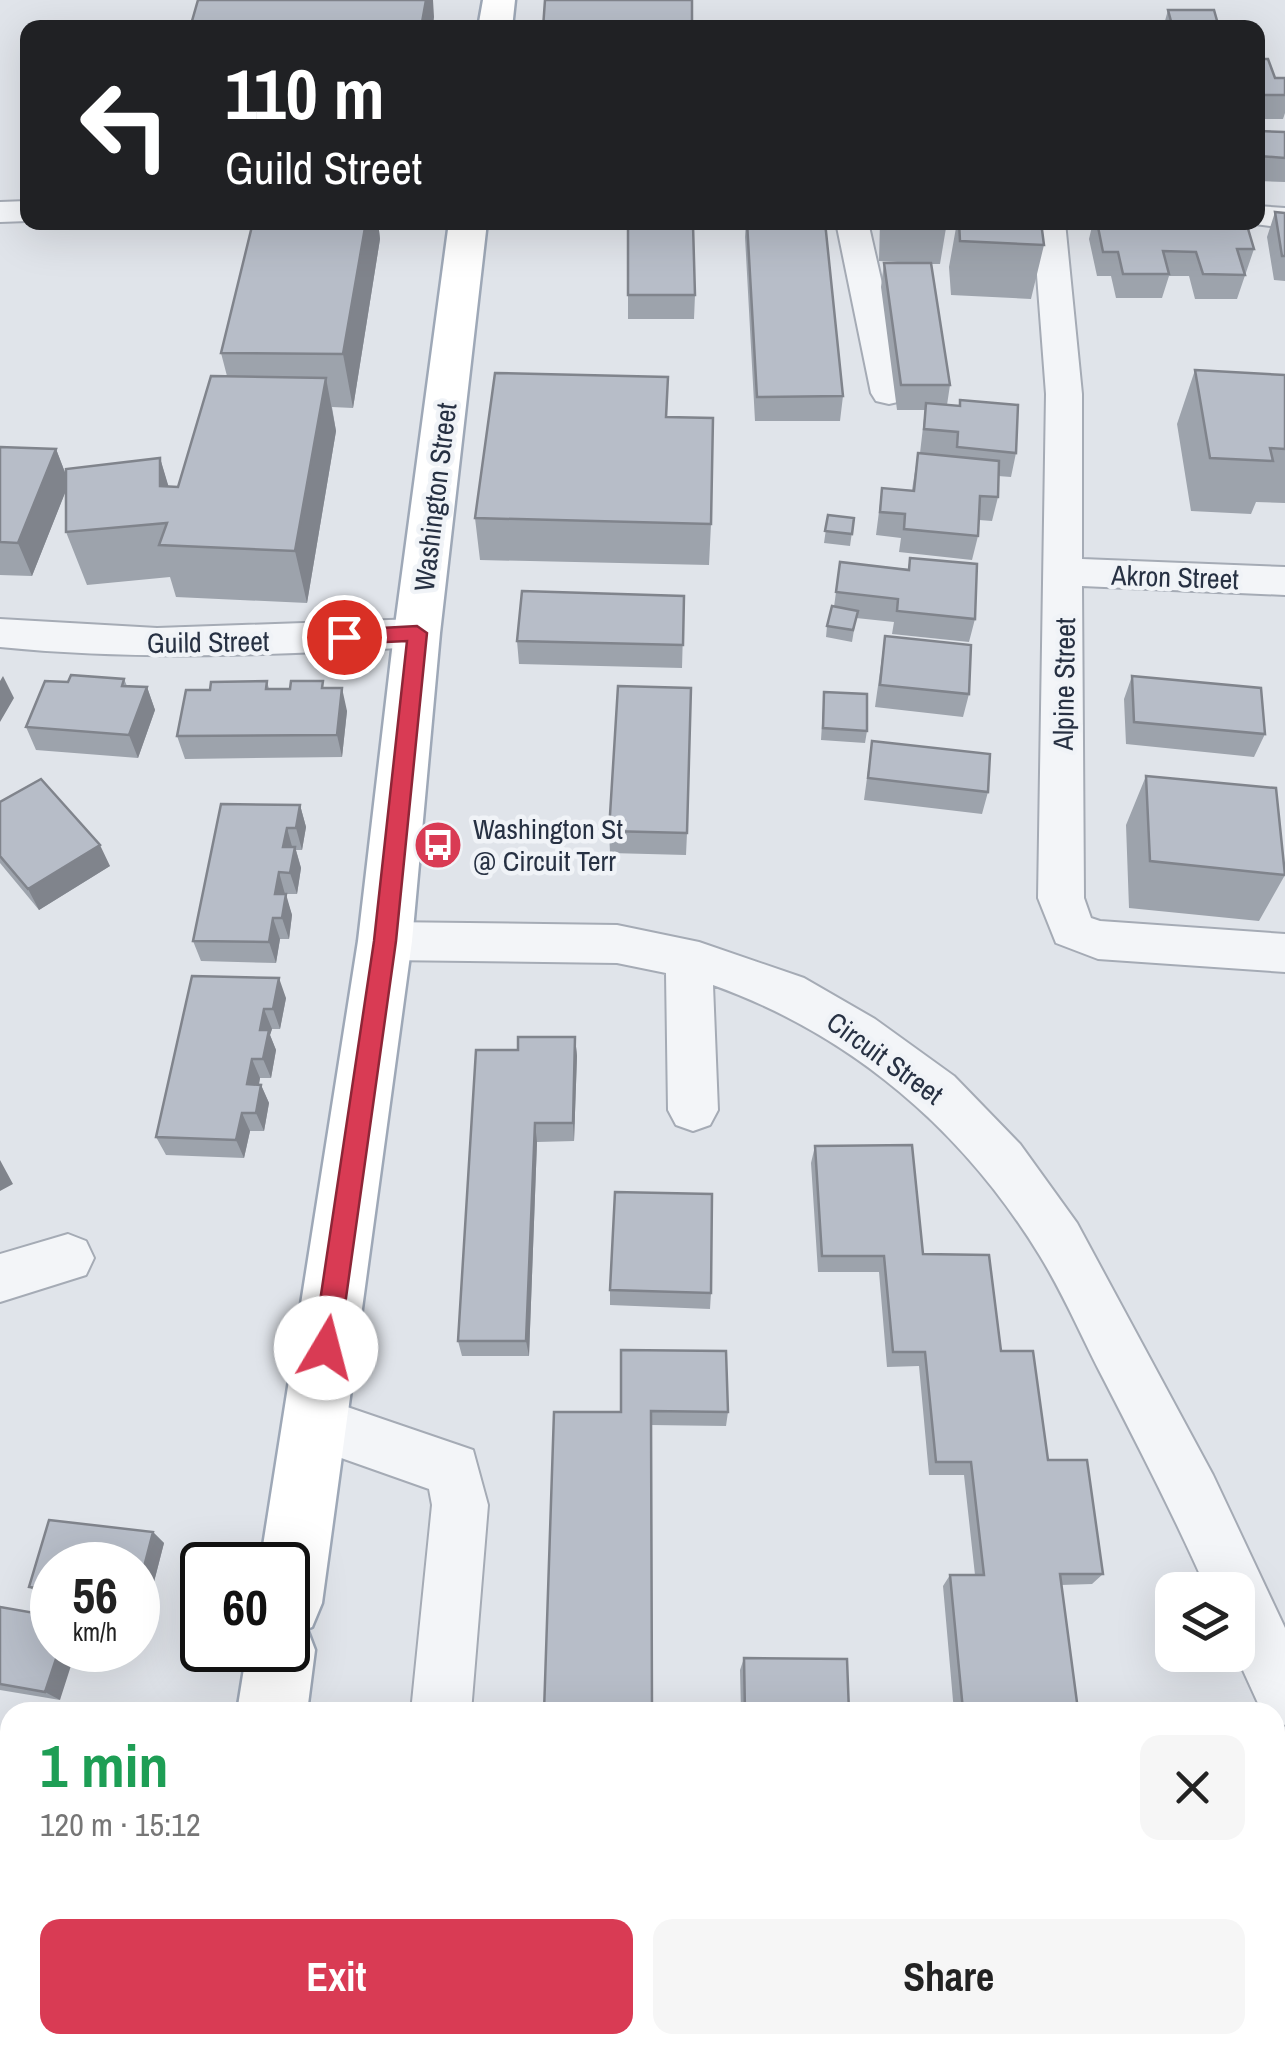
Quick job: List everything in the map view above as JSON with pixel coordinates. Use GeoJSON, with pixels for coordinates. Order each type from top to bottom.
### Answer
{"type":"FeatureCollection","features":[{"type":"Feature","properties":{"kind":"main road","name":"Washington Street"},"geometry":{"type":"LineString","coordinates":[[297,1542],[385,941],[417,633],[467,230]]}},
{"type":"Feature","properties":{"kind":"main road"},"geometry":{"type":"LineString","coordinates":[[273,1702],[278,1672]]}},
{"type":"Feature","properties":{"kind":"street"},"geometry":{"type":"LineString","coordinates":[[854,230],[889,393]]}},
{"type":"Feature","properties":{"kind":"street","name":"Alpine Street"},"geometry":{"type":"LineString","coordinates":[[1050,230],[1064,394],[1066,572],[1061,898],[1072,930],[1098,940],[1285,953]]}},
{"type":"Feature","properties":{"kind":"street","name":"Akron Street"},"geometry":{"type":"LineString","coordinates":[[1066,572],[1285,581]]}},
{"type":"Feature","properties":{"kind":"street","name":"Guild Street"},"geometry":{"type":"LineString","coordinates":[[0,633],[88,643],[179,645],[417,633]]}},
{"type":"Feature","properties":{"kind":"street","name":"Circuit Street"},"geometry":{"type":"LineString","coordinates":[[385,941],[618,944],[689,958],[787,992],[858,1033],[937,1091],[1002,1160],[1059,1240],[1193,1494],[1228,1572]]}},
{"type":"Feature","properties":{"kind":"street"},"geometry":{"type":"LineString","coordinates":[[689,958],[693,1110]]}},
{"type":"Feature","properties":{"kind":"street"},"geometry":{"type":"LineString","coordinates":[[0,1278],[68,1258]]}},
{"type":"Feature","properties":{"kind":"street"},"geometry":{"type":"LineString","coordinates":[[315,1423],[453,1470],[460,1505],[441,1702]]}},
{"type":"Feature","properties":{"kind":"street","name":"Circuit Street"},"geometry":{"type":"LineString","coordinates":[[1255,1630],[1285,1694]]}},
{"type":"Feature","properties":{"kind":"building"},"geometry":{"type":"Polygon","coordinates":[[[198,0],[426,0],[422,20],[192,20],[198,0]]]}},
{"type":"Feature","properties":{"kind":"building"},"geometry":{"type":"Polygon","coordinates":[[[545,0],[692,0],[692,20],[544,20],[545,0]]]}},
{"type":"Feature","properties":{"kind":"building"},"geometry":{"type":"Polygon","coordinates":[[[1168,10],[1214,10],[1217,20],[1171,20],[1168,10]]]}},
{"type":"Feature","properties":{"kind":"building"},"geometry":{"type":"Polygon","coordinates":[[[1265,59],[1275,78],[1285,78],[1285,95],[1265,95],[1265,59]]]}},
{"type":"Feature","properties":{"kind":"building"},"geometry":{"type":"Polygon","coordinates":[[[1265,131],[1285,132],[1285,158],[1265,156],[1265,131]]]}},
{"type":"Feature","properties":{"kind":"building"},"geometry":{"type":"Polygon","coordinates":[[[1275,212],[1285,213],[1285,256],[1282,256],[1275,212]]]}},
{"type":"Feature","properties":{"kind":"building"},"geometry":{"type":"Polygon","coordinates":[[[251,230],[365,230],[343,354],[221,353],[251,230]]]}},
{"type":"Feature","properties":{"kind":"building"},"geometry":{"type":"Polygon","coordinates":[[[628,230],[693,230],[695,295],[628,295],[628,230]]]}},
{"type":"Feature","properties":{"kind":"building"},"geometry":{"type":"Polygon","coordinates":[[[747,230],[826,230],[843,396],[757,397],[747,230]]]}},
{"type":"Feature","properties":{"kind":"building"},"geometry":{"type":"Polygon","coordinates":[[[959,230],[1042,230],[1044,245],[960,241],[959,230]]]}},
{"type":"Feature","properties":{"kind":"building"},"geometry":{"type":"Polygon","coordinates":[[[1099,230],[1248,230],[1254,249],[1237,249],[1245,275],[1203,274],[1196,252],[1163,251],[1169,274],[1123,274],[1118,252],[1103,252],[1099,230]]]}},
{"type":"Feature","properties":{"kind":"building"},"geometry":{"type":"Polygon","coordinates":[[[884,263],[931,263],[950,385],[901,385],[884,263]]]}},
{"type":"Feature","properties":{"kind":"building"},"geometry":{"type":"Polygon","coordinates":[[[1195,370],[1285,375],[1285,449],[1270,448],[1273,461],[1210,458],[1195,370]]]}},
{"type":"Feature","properties":{"kind":"building"},"geometry":{"type":"Polygon","coordinates":[[[495,373],[668,377],[666,417],[713,418],[711,524],[475,518],[495,373]]]}},
{"type":"Feature","properties":{"kind":"building"},"geometry":{"type":"Polygon","coordinates":[[[211,376],[326,378],[295,551],[159,545],[167,523],[66,532],[66,469],[160,458],[160,486],[178,487],[211,376]]]}},
{"type":"Feature","properties":{"kind":"building"},"geometry":{"type":"Polygon","coordinates":[[[960,400],[1018,405],[1016,453],[957,447],[958,432],[924,429],[926,403],[960,406],[960,400]]]}},
{"type":"Feature","properties":{"kind":"building"},"geometry":{"type":"Polygon","coordinates":[[[0,447],[56,449],[18,543],[0,542],[0,447]]]}},
{"type":"Feature","properties":{"kind":"building"},"geometry":{"type":"Polygon","coordinates":[[[918,453],[999,461],[998,497],[980,496],[978,536],[904,529],[905,514],[880,512],[882,488],[914,491],[918,453]]]}},
{"type":"Feature","properties":{"kind":"building"},"geometry":{"type":"Polygon","coordinates":[[[828,515],[854,518],[852,534],[825,531],[828,515]]]}},
{"type":"Feature","properties":{"kind":"building"},"geometry":{"type":"Polygon","coordinates":[[[910,558],[977,564],[975,619],[897,611],[898,599],[836,592],[840,562],[909,570],[910,558]]]}},
{"type":"Feature","properties":{"kind":"building"},"geometry":{"type":"Polygon","coordinates":[[[522,591],[684,596],[683,645],[517,641],[522,591]]]}},
{"type":"Feature","properties":{"kind":"building"},"geometry":{"type":"Polygon","coordinates":[[[832,606],[858,611],[853,630],[827,626],[832,606]]]}},
{"type":"Feature","properties":{"kind":"building"},"geometry":{"type":"Polygon","coordinates":[[[885,636],[971,645],[969,694],[880,685],[885,636]]]}},
{"type":"Feature","properties":{"kind":"building"},"geometry":{"type":"Polygon","coordinates":[[[71,675],[124,679],[122,686],[147,687],[129,735],[26,727],[45,681],[68,682],[71,675]]]}},
{"type":"Feature","properties":{"kind":"building"},"geometry":{"type":"Polygon","coordinates":[[[1132,676],[1261,688],[1265,734],[1134,722],[1132,676]]]}},
{"type":"Feature","properties":{"kind":"building"},"geometry":{"type":"Polygon","coordinates":[[[267,681],[266,689],[290,689],[291,681],[323,681],[322,688],[342,688],[337,735],[177,736],[186,690],[210,690],[211,682],[267,681]]]}},
{"type":"Feature","properties":{"kind":"building"},"geometry":{"type":"Polygon","coordinates":[[[618,686],[691,688],[687,833],[609,831],[618,686]]]}},
{"type":"Feature","properties":{"kind":"building"},"geometry":{"type":"Polygon","coordinates":[[[824,692],[867,694],[867,731],[823,728],[824,692]]]}},
{"type":"Feature","properties":{"kind":"building"},"geometry":{"type":"Polygon","coordinates":[[[872,741],[990,754],[988,792],[868,778],[872,741]]]}},
{"type":"Feature","properties":{"kind":"building"},"geometry":{"type":"Polygon","coordinates":[[[1146,776],[1276,788],[1285,875],[1150,861],[1146,776]]]}},
{"type":"Feature","properties":{"kind":"building"},"geometry":{"type":"Polygon","coordinates":[[[41,779],[100,845],[28,889],[0,856],[0,802],[41,779]]]}},
{"type":"Feature","properties":{"kind":"building"},"geometry":{"type":"Polygon","coordinates":[[[221,804],[300,805],[296,828],[287,828],[283,847],[295,847],[290,873],[279,872],[275,894],[286,894],[282,918],[273,918],[269,942],[193,941],[221,804]]]}},
{"type":"Feature","properties":{"kind":"building"},"geometry":{"type":"Polygon","coordinates":[[[192,976],[279,978],[273,1009],[264,1009],[260,1030],[269,1030],[263,1059],[252,1059],[247,1084],[261,1085],[256,1113],[242,1113],[236,1140],[156,1137],[192,976]]]}},
{"type":"Feature","properties":{"kind":"building"},"geometry":{"type":"Polygon","coordinates":[[[518,1037],[575,1037],[573,1123],[535,1123],[526,1341],[458,1341],[476,1050],[518,1050],[518,1037]]]}},
{"type":"Feature","properties":{"kind":"building"},"geometry":{"type":"Polygon","coordinates":[[[912,1145],[923,1254],[989,1255],[1001,1351],[1033,1351],[1048,1460],[1087,1460],[1103,1574],[1060,1574],[1077,1702],[962,1702],[950,1575],[984,1575],[971,1462],[936,1462],[925,1352],[893,1352],[884,1256],[822,1256],[815,1146],[912,1145]]]}},
{"type":"Feature","properties":{"kind":"building"},"geometry":{"type":"Polygon","coordinates":[[[615,1192],[712,1194],[711,1293],[610,1290],[615,1192]]]}},
{"type":"Feature","properties":{"kind":"building"},"geometry":{"type":"Polygon","coordinates":[[[621,1350],[726,1351],[728,1412],[651,1411],[652,1702],[544,1702],[554,1412],[621,1412],[621,1350]]]}},
{"type":"Feature","properties":{"kind":"building"},"geometry":{"type":"Polygon","coordinates":[[[49,1520],[153,1532],[150,1542],[42,1542],[49,1520]]]}},
{"type":"Feature","properties":{"kind":"building"},"geometry":{"type":"Polygon","coordinates":[[[0,1607],[30,1612],[30,1672],[52,1672],[45,1692],[0,1684],[0,1607]]]}},
{"type":"Feature","properties":{"kind":"building"},"geometry":{"type":"Polygon","coordinates":[[[744,1658],[847,1659],[849,1702],[745,1702],[744,1658]]]}},
{"type":"Feature","properties":{"kind":"place","name":"Washington St @ Circuit Terr"},"geometry":{"type":"Point","coordinates":[438,845]}},
{"type":"Feature","properties":{"kind":"route"},"geometry":{"type":"LineString","coordinates":[[326,1348],[385,941],[417,633],[344,637]]}}]}
